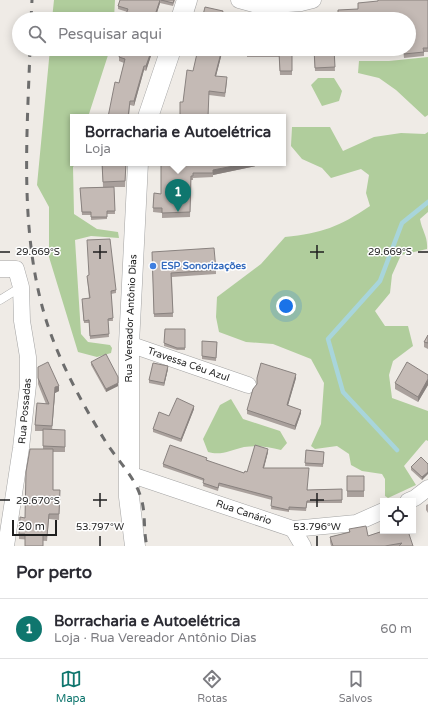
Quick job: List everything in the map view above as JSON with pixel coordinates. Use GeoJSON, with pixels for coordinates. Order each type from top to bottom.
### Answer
{"type":"FeatureCollection","features":[{"type":"Feature","properties":{"kind":"street"},"geometry":{"type":"LineString","coordinates":[[183,12],[187,0]]}},
{"type":"Feature","properties":{"kind":"street"},"geometry":{"type":"LineString","coordinates":[[239,0],[261,6],[301,3],[313,0]]}},
{"type":"Feature","properties":{"kind":"street"},"geometry":{"type":"LineString","coordinates":[[149,114],[169,56]]}},
{"type":"Feature","properties":{"kind":"street","name":"Rua Vereador Antônio Dias"},"geometry":{"type":"LineString","coordinates":[[135,546],[129,497],[128,344],[138,166]]}},
{"type":"Feature","properties":{"kind":"street","name":"Rua Possadas"},"geometry":{"type":"LineString","coordinates":[[0,270],[16,269],[21,287],[22,321],[28,357],[28,402],[6,546]]}},
{"type":"Feature","properties":{"kind":"street","name":"Travessa Céu Azul"},"geometry":{"type":"LineString","coordinates":[[128,344],[248,385]]}},
{"type":"Feature","properties":{"kind":"street","name":"Rua Canário"},"geometry":{"type":"LineString","coordinates":[[129,474],[293,529],[356,523],[380,512]]}},
{"type":"Feature","properties":{"kind":"street"},"geometry":{"type":"LineString","coordinates":[[413,498],[428,488]]}},
{"type":"Feature","properties":{"kind":"street"},"geometry":{"type":"LineString","coordinates":[[293,529],[303,546]]}},
{"type":"Feature","properties":{"kind":"lane"},"geometry":{"type":"LineString","coordinates":[[0,300],[21,287]]}},
{"type":"Feature","properties":{"kind":"green space"},"geometry":{"type":"Polygon","coordinates":[[[54,0],[115,0],[114,12],[53,12],[54,0]]]}},
{"type":"Feature","properties":{"kind":"green space"},"geometry":{"type":"Polygon","coordinates":[[[49,56],[108,56],[89,114],[70,114],[70,166],[74,166],[74,214],[97,229],[118,232],[119,238],[91,236],[75,240],[81,334],[88,342],[110,345],[112,348],[111,353],[97,357],[78,352],[49,257],[49,207],[37,185],[49,56]]]}},
{"type":"Feature","properties":{"kind":"green space"},"geometry":{"type":"Polygon","coordinates":[[[428,57],[428,115],[425,117],[396,90],[379,78],[358,73],[359,61],[389,61],[428,57]]]}},
{"type":"Feature","properties":{"kind":"green space"},"geometry":{"type":"Polygon","coordinates":[[[318,78],[334,78],[342,91],[339,101],[322,106],[311,85],[318,78]]]}},
{"type":"Feature","properties":{"kind":"green space"},"geometry":{"type":"Polygon","coordinates":[[[292,127],[330,127],[343,151],[374,137],[401,133],[425,134],[428,132],[428,212],[420,219],[427,241],[427,249],[401,255],[392,275],[390,293],[375,311],[385,326],[408,326],[413,346],[393,361],[389,375],[392,398],[428,411],[428,441],[426,440],[404,466],[416,485],[388,498],[385,496],[385,479],[382,474],[362,471],[351,465],[349,454],[337,446],[315,449],[311,446],[321,424],[324,383],[311,359],[273,344],[246,342],[219,332],[216,317],[217,297],[261,264],[285,237],[330,228],[349,219],[370,206],[366,193],[369,175],[361,169],[331,178],[322,168],[302,159],[291,146],[292,127]]]}},
{"type":"Feature","properties":{"kind":"green space"},"geometry":{"type":"Polygon","coordinates":[[[231,399],[243,419],[280,431],[287,443],[281,450],[254,446],[222,453],[208,452],[203,439],[220,405],[231,399]]]}},
{"type":"Feature","properties":{"kind":"building"},"geometry":{"type":"Polygon","coordinates":[[[120,0],[160,0],[156,12],[127,12],[128,9],[118,6],[120,0]]]}},
{"type":"Feature","properties":{"kind":"building"},"geometry":{"type":"Polygon","coordinates":[[[161,0],[174,0],[173,3],[161,0]]]}},
{"type":"Feature","properties":{"kind":"building"},"geometry":{"type":"Polygon","coordinates":[[[428,0],[428,48],[423,48],[424,52],[416,53],[416,12],[338,12],[338,10],[358,9],[358,3],[428,0]]]}},
{"type":"Feature","properties":{"kind":"building"},"geometry":{"type":"Polygon","coordinates":[[[205,7],[223,11],[223,12],[204,12],[205,7]]]}},
{"type":"Feature","properties":{"kind":"building"},"geometry":{"type":"Polygon","coordinates":[[[150,56],[146,66],[144,66],[134,101],[130,101],[128,114],[109,114],[115,82],[119,83],[125,59],[119,57],[150,56]]]}},
{"type":"Feature","properties":{"kind":"building"},"geometry":{"type":"Polygon","coordinates":[[[196,56],[220,56],[215,76],[227,77],[225,93],[209,91],[208,114],[180,114],[180,102],[183,102],[187,70],[193,71],[196,56]]]}},
{"type":"Feature","properties":{"kind":"building"},"geometry":{"type":"Polygon","coordinates":[[[279,56],[292,56],[292,71],[280,71],[279,56]]]}},
{"type":"Feature","properties":{"kind":"building"},"geometry":{"type":"Polygon","coordinates":[[[314,56],[334,56],[335,67],[315,68],[314,56]]]}},
{"type":"Feature","properties":{"kind":"building"},"geometry":{"type":"Polygon","coordinates":[[[102,166],[126,166],[125,181],[103,182],[102,166]]]}},
{"type":"Feature","properties":{"kind":"building"},"geometry":{"type":"Polygon","coordinates":[[[161,166],[234,166],[213,170],[213,173],[193,173],[193,176],[191,176],[190,212],[162,213],[162,208],[153,208],[154,193],[161,194],[161,166]]]}},
{"type":"Feature","properties":{"kind":"building"},"geometry":{"type":"Polygon","coordinates":[[[114,187],[115,211],[107,211],[107,217],[91,217],[91,212],[82,212],[80,188],[114,187]]]}},
{"type":"Feature","properties":{"kind":"building"},"geometry":{"type":"Polygon","coordinates":[[[110,239],[116,290],[111,291],[113,318],[108,319],[109,334],[90,336],[89,320],[84,321],[82,299],[90,298],[87,276],[89,275],[87,240],[110,239]]]}},
{"type":"Feature","properties":{"kind":"building"},"geometry":{"type":"Polygon","coordinates":[[[214,248],[216,270],[171,273],[173,313],[154,314],[152,252],[214,248]]]}},
{"type":"Feature","properties":{"kind":"building"},"geometry":{"type":"Polygon","coordinates":[[[165,329],[185,329],[185,348],[177,348],[164,343],[165,329]]]}},
{"type":"Feature","properties":{"kind":"building"},"geometry":{"type":"Polygon","coordinates":[[[428,335],[428,343],[424,342],[428,335]]]}},
{"type":"Feature","properties":{"kind":"building"},"geometry":{"type":"Polygon","coordinates":[[[202,341],[217,342],[216,358],[202,356],[202,341]]]}},
{"type":"Feature","properties":{"kind":"building"},"geometry":{"type":"Polygon","coordinates":[[[106,354],[118,377],[118,383],[106,389],[91,362],[106,354]]]}},
{"type":"Feature","properties":{"kind":"building"},"geometry":{"type":"Polygon","coordinates":[[[48,362],[59,386],[55,387],[52,426],[35,425],[37,403],[49,404],[38,378],[38,367],[48,362]]]}},
{"type":"Feature","properties":{"kind":"building"},"geometry":{"type":"Polygon","coordinates":[[[407,362],[428,375],[428,379],[418,397],[395,383],[407,362]]]}},
{"type":"Feature","properties":{"kind":"building"},"geometry":{"type":"Polygon","coordinates":[[[153,363],[168,366],[164,383],[149,380],[153,363]]]}},
{"type":"Feature","properties":{"kind":"building"},"geometry":{"type":"Polygon","coordinates":[[[261,363],[296,374],[287,405],[301,410],[295,426],[247,410],[253,389],[257,384],[261,363]]]}},
{"type":"Feature","properties":{"kind":"building"},"geometry":{"type":"Polygon","coordinates":[[[177,398],[194,406],[181,439],[153,429],[159,412],[169,416],[177,398]]]}},
{"type":"Feature","properties":{"kind":"building"},"geometry":{"type":"Polygon","coordinates":[[[43,429],[65,430],[65,447],[43,446],[43,429]]]}},
{"type":"Feature","properties":{"kind":"building"},"geometry":{"type":"Polygon","coordinates":[[[170,445],[207,458],[206,460],[244,473],[245,471],[247,472],[255,445],[268,449],[263,468],[309,468],[307,490],[342,489],[342,500],[307,501],[306,508],[289,507],[289,510],[271,506],[272,497],[219,483],[218,488],[203,483],[204,479],[163,464],[170,445]]]}},
{"type":"Feature","properties":{"kind":"building"},"geometry":{"type":"Polygon","coordinates":[[[30,449],[53,449],[53,490],[60,490],[59,514],[49,514],[47,536],[43,535],[43,546],[25,546],[25,534],[19,534],[20,517],[25,518],[26,472],[30,449]]]}},
{"type":"Feature","properties":{"kind":"building"},"geometry":{"type":"Polygon","coordinates":[[[306,450],[324,452],[323,464],[305,463],[306,450]]]}},
{"type":"Feature","properties":{"kind":"building"},"geometry":{"type":"Polygon","coordinates":[[[421,457],[428,464],[428,472],[422,477],[411,467],[421,457]]]}},
{"type":"Feature","properties":{"kind":"building"},"geometry":{"type":"Polygon","coordinates":[[[347,476],[364,476],[364,491],[347,491],[347,476]]]}},
{"type":"Feature","properties":{"kind":"building"},"geometry":{"type":"Polygon","coordinates":[[[366,526],[368,536],[380,532],[380,534],[409,534],[413,546],[399,546],[402,543],[385,546],[333,546],[330,537],[350,532],[349,529],[366,526]]]}},
{"type":"Feature","properties":{"kind":"waterway"},"geometry":{"type":"LineString","coordinates":[[397,450],[343,392],[328,339],[380,281],[402,223],[428,202]]}},
{"type":"Feature","properties":{"kind":"railway"},"geometry":{"type":"LineString","coordinates":[[31,12],[32,0]]}},
{"type":"Feature","properties":{"kind":"railway"},"geometry":{"type":"LineString","coordinates":[[30,56],[27,117],[27,187],[32,256],[38,290],[52,338],[72,382],[104,439],[130,475],[138,490],[143,504],[147,546]]}},
{"type":"Feature","properties":{"kind":"place","name":"Borracharia e Autoelétrica"},"geometry":{"type":"Point","coordinates":[178,212]}},
{"type":"Feature","properties":{"kind":"place","name":"ESP Sonorizações"},"geometry":{"type":"Point","coordinates":[153,266]}}]}
